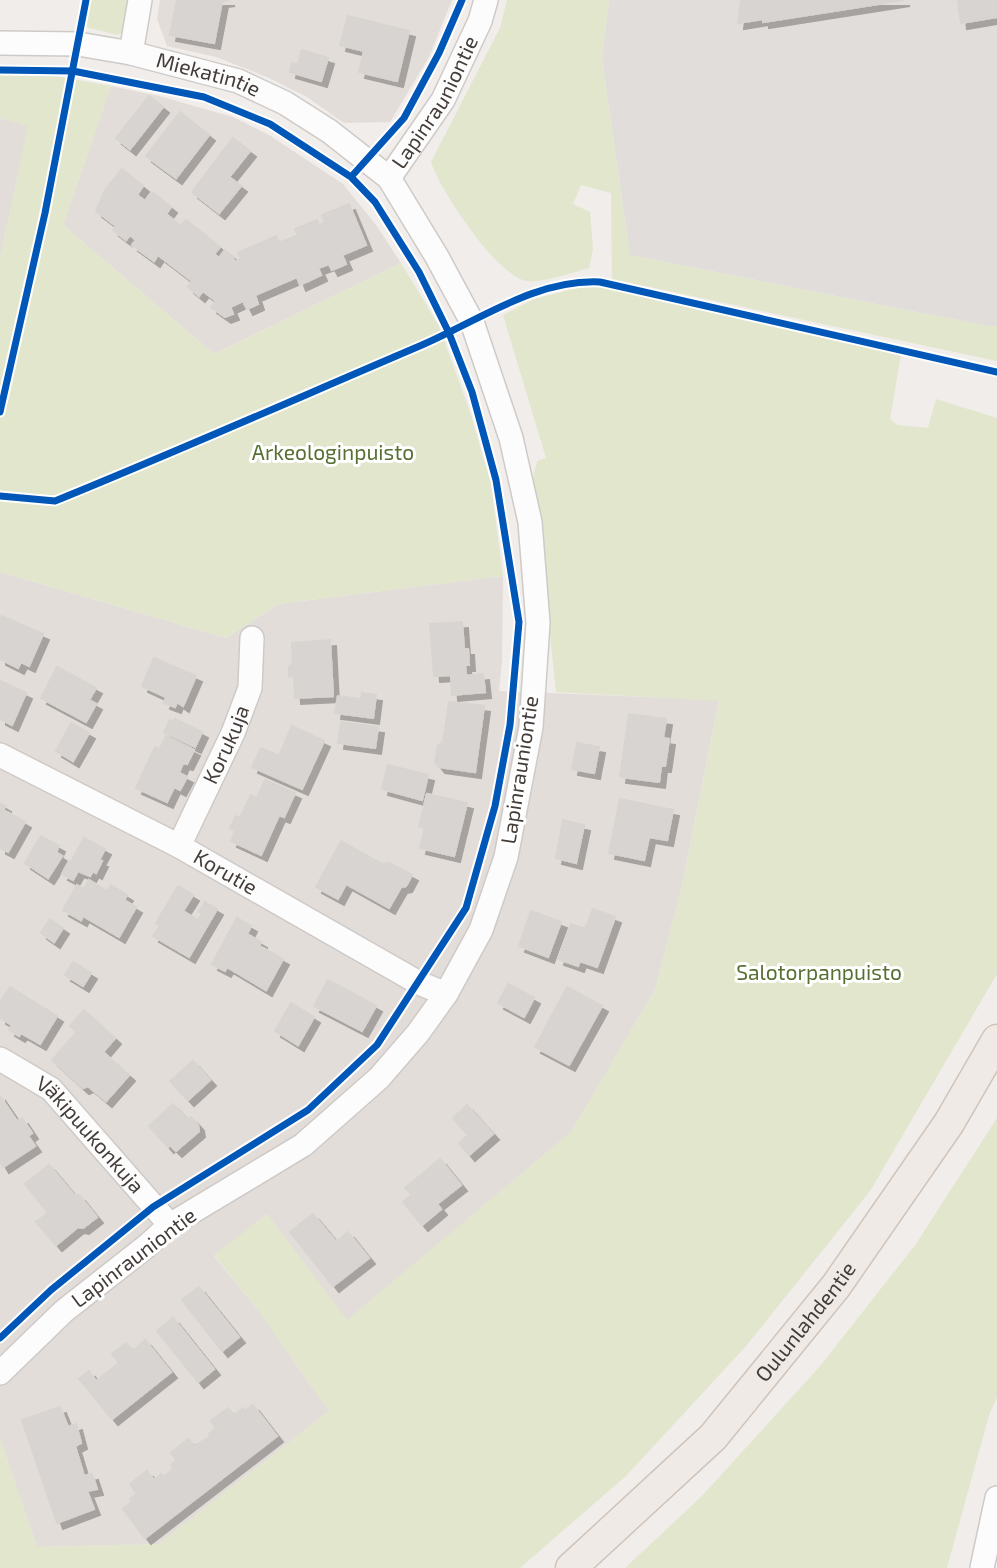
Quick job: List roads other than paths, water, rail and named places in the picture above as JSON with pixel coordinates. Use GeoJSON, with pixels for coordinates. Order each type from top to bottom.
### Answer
{"type":"FeatureCollection","features":[{"type":"Feature","properties":{"kind":"main road","name":"Oulunlahdentie"},"geometry":{"type":"LineString","coordinates":[[571,1568],[713,1437],[818,1307],[949,1123],[997,1040]]}},
{"type":"Feature","properties":{"kind":"street"},"geometry":{"type":"LineString","coordinates":[[131,53],[140,0]]}},
{"type":"Feature","properties":{"kind":"street","name":"Lapinrauniontie"},"geometry":{"type":"LineString","coordinates":[[0,1373],[64,1311],[170,1225],[303,1145],[379,1078],[418,1033],[446,994],[481,930],[506,856],[531,727],[538,623],[530,522],[511,438],[472,321],[389,178],[443,100],[480,21],[486,0]]}},
{"type":"Feature","properties":{"kind":"street","name":"Miekatintie"},"geometry":{"type":"LineString","coordinates":[[0,43],[78,44],[131,53],[238,81],[285,103],[329,131],[389,178]]}},
{"type":"Feature","properties":{"kind":"street","name":"Korukuja"},"geometry":{"type":"LineString","coordinates":[[179,846],[233,733],[250,688],[252,638]]}},
{"type":"Feature","properties":{"kind":"street","name":"Korutie"},"geometry":{"type":"LineString","coordinates":[[0,754],[179,846],[419,983],[446,994]]}},
{"type":"Feature","properties":{"kind":"street","name":"Väkipuukonkuja"},"geometry":{"type":"LineString","coordinates":[[0,1059],[51,1089],[170,1225]]}},
{"type":"Feature","properties":{"kind":"street"},"geometry":{"type":"LineString","coordinates":[[982,1568],[997,1498]]}},
{"type":"Feature","properties":{"kind":"park label","name":"Arkeologinpuisto"},"geometry":{"type":"Point","coordinates":[333,453]}},
{"type":"Feature","properties":{"kind":"park label","name":"Salotorpanpuisto"},"geometry":{"type":"Point","coordinates":[819,973]}}]}
